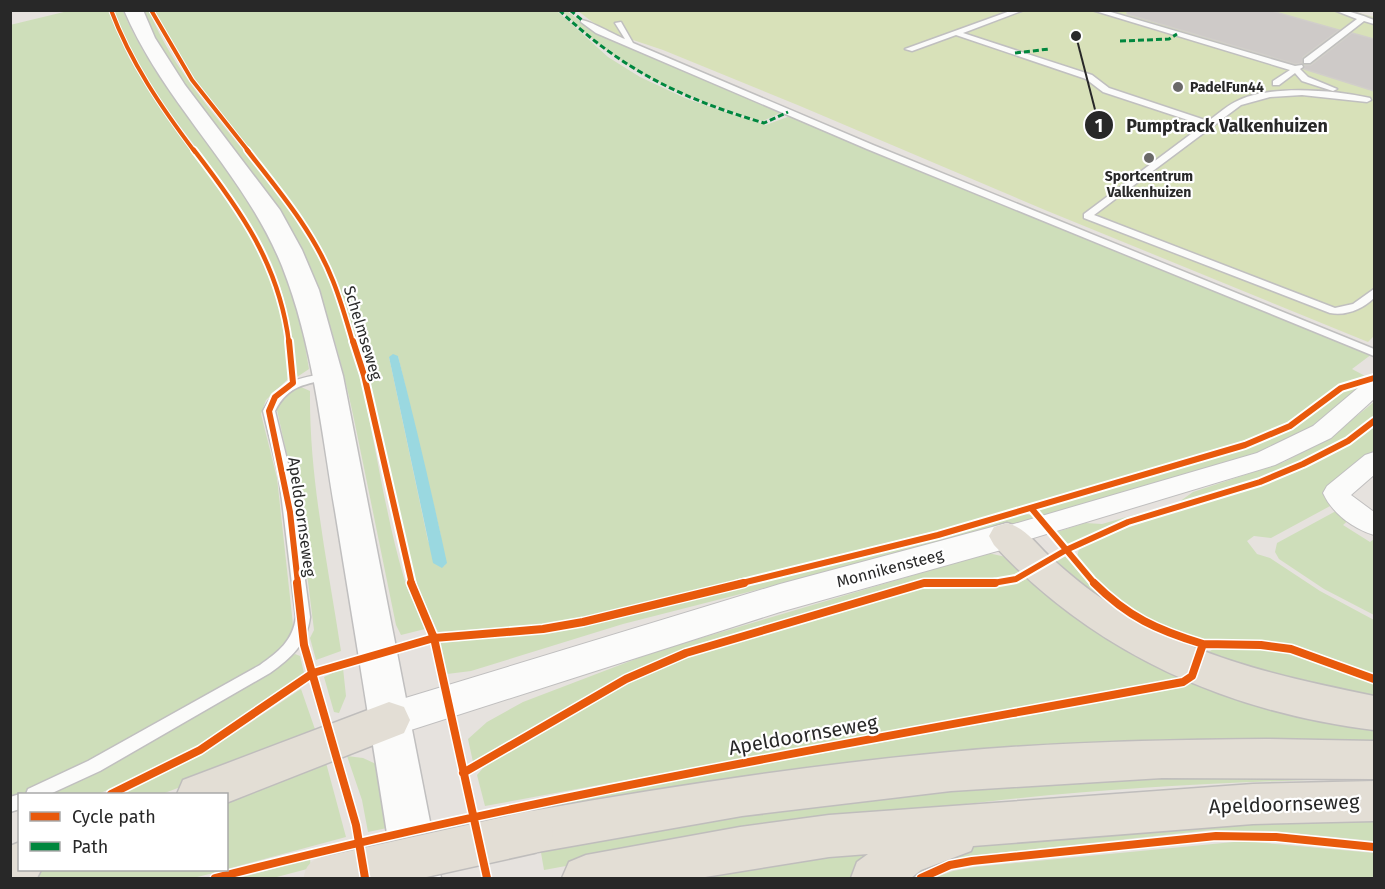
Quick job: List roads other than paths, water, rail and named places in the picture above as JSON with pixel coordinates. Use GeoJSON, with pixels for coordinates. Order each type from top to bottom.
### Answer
{"type":"FeatureCollection","features":[{"type":"Feature","properties":{"kind":"main road"},"geometry":{"type":"LineString","coordinates":[[133,10],[158,63],[266,209],[284,241],[314,314],[328,376],[418,879]]}},
{"type":"Feature","properties":{"kind":"main road"},"geometry":{"type":"LineString","coordinates":[[1007,536],[1035,568],[1076,601],[1162,652],[1196,667],[1276,693],[1374,713]]}},
{"type":"Feature","properties":{"kind":"main road"},"geometry":{"type":"LineString","coordinates":[[204,793],[389,720]]}},
{"type":"Feature","properties":{"kind":"main road"},"geometry":{"type":"LineString","coordinates":[[326,879],[532,832],[801,786],[1021,764],[1221,756],[1374,760]]}},
{"type":"Feature","properties":{"kind":"main road","name":"Apeldoornseweg"},"geometry":{"type":"LineString","coordinates":[[586,879],[740,849],[829,836],[1000,821],[1253,804],[1374,801]]}},
{"type":"Feature","properties":{"kind":"main road"},"geometry":{"type":"LineString","coordinates":[[874,879],[905,855],[1000,821]]}},
{"type":"Feature","properties":{"kind":"street","name":"Monnikensteeg"},"geometry":{"type":"LineString","coordinates":[[389,720],[780,598],[1007,536],[1266,459],[1322,432],[1374,387]]}},
{"type":"Feature","properties":{"kind":"street"},"geometry":{"type":"LineString","coordinates":[[1374,461],[1336,493],[1341,503],[1374,525]]}},
{"type":"Feature","properties":{"kind":"lane"},"geometry":{"type":"LineString","coordinates":[[909,49],[1021,10]]}},
{"type":"Feature","properties":{"kind":"lane"},"geometry":{"type":"LineString","coordinates":[[1095,10],[1302,65]]}},
{"type":"Feature","properties":{"kind":"lane"},"geometry":{"type":"LineString","coordinates":[[1337,10],[1374,22]]}},
{"type":"Feature","properties":{"kind":"lane"},"geometry":{"type":"LineString","coordinates":[[1276,83],[1363,18]]}},
{"type":"Feature","properties":{"kind":"lane"},"geometry":{"type":"LineString","coordinates":[[582,21],[599,31],[630,42],[870,147],[1374,353]]}},
{"type":"Feature","properties":{"kind":"lane"},"geometry":{"type":"LineString","coordinates":[[619,23],[630,42]]}},
{"type":"Feature","properties":{"kind":"lane"},"geometry":{"type":"LineString","coordinates":[[957,33],[1089,77],[1106,90],[1208,124]]}},
{"type":"Feature","properties":{"kind":"lane"},"geometry":{"type":"LineString","coordinates":[[1302,65],[1305,79],[1371,101]]}},
{"type":"Feature","properties":{"kind":"lane"},"geometry":{"type":"LineString","coordinates":[[1371,101],[1313,92],[1266,94],[1238,103],[1087,216],[1334,311],[1342,311],[1361,303],[1374,292]]}},
{"type":"Feature","properties":{"kind":"lane","name":"Apeldoornseweg"},"geometry":{"type":"LineString","coordinates":[[38,793],[94,766],[265,669],[288,652],[297,641],[302,629],[303,617],[290,512],[269,411],[275,397],[292,383],[328,376]]}},
{"type":"Feature","properties":{"kind":"water"},"geometry":{"type":"Polygon","coordinates":[[[393,354],[398,356],[430,485],[447,563],[442,568],[433,563],[389,357],[393,354]]]}},
{"type":"Feature","properties":{"kind":"place","name":"Pumptrack Valkenhuizen"},"geometry":{"type":"Point","coordinates":[1076,36]}},
{"type":"Feature","properties":{"kind":"place","name":"PadelFun44"},"geometry":{"type":"Point","coordinates":[1178,87]}},
{"type":"Feature","properties":{"kind":"place","name":"Sportcentrum Valkenhuizen"},"geometry":{"type":"Point","coordinates":[1149,158]}}]}
